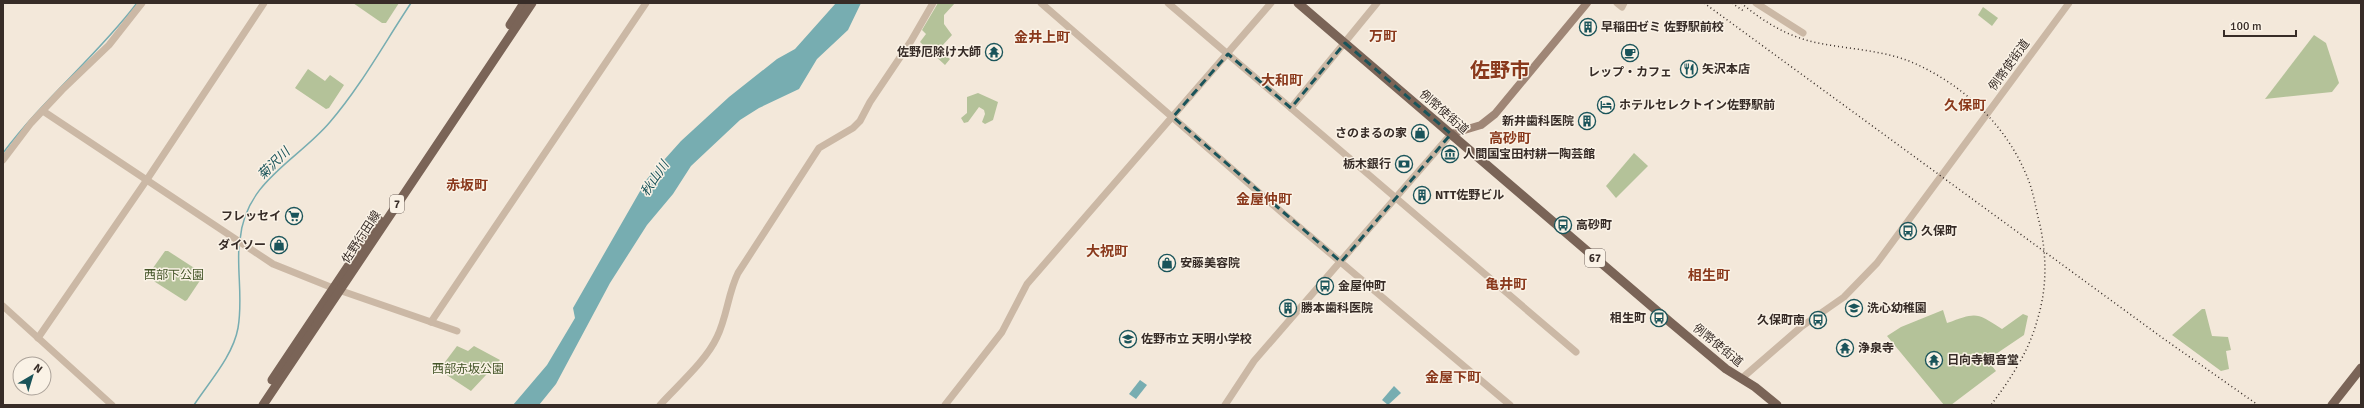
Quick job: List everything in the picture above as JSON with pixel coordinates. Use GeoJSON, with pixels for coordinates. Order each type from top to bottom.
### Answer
{"type":"FeatureCollection","features":[{"type":"Feature","properties":{"kind":"main road","name":"佐野行田線"},"geometry":{"type":"LineString","coordinates":[[263,405],[336,290],[524,3]]}},
{"type":"Feature","properties":{"kind":"main road","name":"佐野行田線"},"geometry":{"type":"LineString","coordinates":[[256,405],[532,3]]}},
{"type":"Feature","properties":{"kind":"main road","name":"例幣使街道"},"geometry":{"type":"LineString","coordinates":[[1298,3],[1659,313],[1741,379]]}},
{"type":"Feature","properties":{"kind":"main road"},"geometry":{"type":"LineString","coordinates":[[1451,134],[1481,125],[1496,114],[1587,3]]}},
{"type":"Feature","properties":{"kind":"main road"},"geometry":{"type":"LineString","coordinates":[[2332,405],[2361,368]]}},
{"type":"Feature","properties":{"kind":"main road","name":"67"},"geometry":{"type":"LineString","coordinates":[[1741,379],[1755,387],[1777,405]]}},
{"type":"Feature","properties":{"kind":"street"},"geometry":{"type":"LineString","coordinates":[[3,160],[62,90],[109,45],[142,3]]}},
{"type":"Feature","properties":{"kind":"street"},"geometry":{"type":"LineString","coordinates":[[38,338],[146,181],[264,3]]}},
{"type":"Feature","properties":{"kind":"street"},"geometry":{"type":"LineString","coordinates":[[431,322],[646,3]]}},
{"type":"Feature","properties":{"kind":"street"},"geometry":{"type":"LineString","coordinates":[[660,405],[710,349],[721,328],[732,285],[738,273],[819,148],[853,128],[860,121],[870,102],[911,41],[933,3]]}},
{"type":"Feature","properties":{"kind":"street"},"geometry":{"type":"LineString","coordinates":[[1041,3],[1341,262],[1510,405]]}},
{"type":"Feature","properties":{"kind":"street"},"geometry":{"type":"LineString","coordinates":[[1168,3],[1576,352]]}},
{"type":"Feature","properties":{"kind":"street"},"geometry":{"type":"LineString","coordinates":[[945,405],[1002,332],[1027,284],[1271,3]]}},
{"type":"Feature","properties":{"kind":"street"},"geometry":{"type":"LineString","coordinates":[[1291,108],[1377,3]]}},
{"type":"Feature","properties":{"kind":"street"},"geometry":{"type":"LineString","coordinates":[[1756,3],[1803,33]]}},
{"type":"Feature","properties":{"kind":"street","name":"例幣使街道"},"geometry":{"type":"LineString","coordinates":[[1741,379],[1801,327],[1844,297],[1878,263],[2069,3]]}},
{"type":"Feature","properties":{"kind":"street"},"geometry":{"type":"LineString","coordinates":[[43,111],[242,245],[273,264],[336,290],[457,331]]}},
{"type":"Feature","properties":{"kind":"street"},"geometry":{"type":"LineString","coordinates":[[1225,405],[1254,361],[1451,134]]}},
{"type":"Feature","properties":{"kind":"street"},"geometry":{"type":"LineString","coordinates":[[3,306],[112,405]]}},
{"type":"Feature","properties":{"kind":"highlighted area"},"geometry":{"type":"Polygon","coordinates":[[[1345,43],[1451,134],[1341,262],[1173,117],[1228,54],[1291,108],[1345,43]]]}},
{"type":"Feature","properties":{"kind":"green space"},"geometry":{"type":"Polygon","coordinates":[[[353,3],[399,3],[386,23],[382,23],[353,3]]]}},
{"type":"Feature","properties":{"kind":"green space"},"geometry":{"type":"Polygon","coordinates":[[[938,3],[955,3],[944,15],[944,24],[952,35],[941,47],[941,51],[950,59],[945,65],[920,42],[926,34],[922,30],[938,3]]]}},
{"type":"Feature","properties":{"kind":"green space"},"geometry":{"type":"Polygon","coordinates":[[[1983,7],[1998,18],[1992,26],[1978,15],[1983,7]]]}},
{"type":"Feature","properties":{"kind":"green space"},"geometry":{"type":"Polygon","coordinates":[[[2314,35],[2326,43],[2339,83],[2332,92],[2265,99],[2314,35]]]}},
{"type":"Feature","properties":{"kind":"green space"},"geometry":{"type":"Polygon","coordinates":[[[308,69],[325,81],[330,75],[344,85],[329,108],[326,109],[295,88],[308,69]]]}},
{"type":"Feature","properties":{"kind":"green space"},"geometry":{"type":"Polygon","coordinates":[[[978,93],[998,102],[993,120],[985,124],[982,122],[985,114],[984,110],[979,107],[968,122],[964,123],[961,118],[967,113],[967,97],[978,93]]]}},
{"type":"Feature","properties":{"kind":"green space"},"geometry":{"type":"Polygon","coordinates":[[[1634,153],[1648,166],[1616,198],[1606,186],[1634,153]]]}},
{"type":"Feature","properties":{"kind":"green space","name":"西部下公園"},"geometry":{"type":"Polygon","coordinates":[[[165,251],[168,251],[202,273],[203,276],[185,301],[149,278],[148,275],[165,251]]]}},
{"type":"Feature","properties":{"kind":"green space"},"geometry":{"type":"Polygon","coordinates":[[[2202,309],[2205,309],[2212,336],[2228,337],[2231,350],[2226,351],[2229,369],[2221,371],[2172,335],[2202,309]]]}},
{"type":"Feature","properties":{"kind":"green space"},"geometry":{"type":"Polygon","coordinates":[[[1943,310],[1947,323],[1965,317],[1976,316],[1987,319],[2002,329],[2023,314],[2028,316],[2024,335],[1987,360],[1996,371],[1951,405],[1944,405],[1887,336],[1901,327],[1943,310]]]}},
{"type":"Feature","properties":{"kind":"green space","name":"西部赤坂公園"},"geometry":{"type":"Polygon","coordinates":[[[457,346],[468,351],[474,346],[500,360],[471,391],[439,370],[457,346]]]}},
{"type":"Feature","properties":{"kind":"water","name":"秋山川"},"geometry":{"type":"Polygon","coordinates":[[[836,3],[861,3],[848,30],[817,59],[799,89],[759,108],[740,120],[691,166],[673,194],[647,225],[610,283],[556,384],[539,405],[513,405],[547,365],[575,318],[573,308],[647,179],[681,141],[729,97],[777,59],[795,49],[836,3]]]}},
{"type":"Feature","properties":{"kind":"water"},"geometry":{"type":"Polygon","coordinates":[[[1140,380],[1147,385],[1136,399],[1129,394],[1140,380]]]}},
{"type":"Feature","properties":{"kind":"water"},"geometry":{"type":"Polygon","coordinates":[[[1394,386],[1401,393],[1388,405],[1382,400],[1394,386]]]}},
{"type":"Feature","properties":{"kind":"waterway"},"geometry":{"type":"LineString","coordinates":[[3,153],[35,114],[105,41],[137,3]]}},
{"type":"Feature","properties":{"kind":"waterway","name":"菊沢川"},"geometry":{"type":"LineString","coordinates":[[240,240],[244,220],[252,202],[262,187],[330,122],[352,94],[411,3]]}},
{"type":"Feature","properties":{"kind":"waterway","name":"菊沢川"},"geometry":{"type":"LineString","coordinates":[[194,405],[226,359],[238,328],[240,307],[239,245]]}},
{"type":"Feature","properties":{"kind":"railway"},"geometry":{"type":"LineString","coordinates":[[1704,3],[2164,339],[2258,405]]}},
{"type":"Feature","properties":{"kind":"railway"},"geometry":{"type":"LineString","coordinates":[[1732,3],[1745,12]]}},
{"type":"Feature","properties":{"kind":"railway"},"geometry":{"type":"LineString","coordinates":[[1741,3],[1777,28],[1797,37],[1818,43],[1887,54],[1909,61],[1928,70],[1947,81],[1980,108],[2008,141],[2019,159],[2028,179],[2033,196],[2044,249],[2045,273],[2043,297],[2034,332],[2012,375],[1991,405]]}},
{"type":"Feature","properties":{"kind":"place","name":"早稲田ゼミ 佐野駅前校"},"geometry":{"type":"Point","coordinates":[1588,27]}},
{"type":"Feature","properties":{"kind":"place","name":"佐野厄除け大師"},"geometry":{"type":"Point","coordinates":[994,52]}},
{"type":"Feature","properties":{"kind":"place","name":"レップ・カフェ"},"geometry":{"type":"Point","coordinates":[1630,53]}},
{"type":"Feature","properties":{"kind":"place","name":"矢沢本店"},"geometry":{"type":"Point","coordinates":[1689,69]}},
{"type":"Feature","properties":{"kind":"place","name":"ホテルセレクトイン佐野駅前"},"geometry":{"type":"Point","coordinates":[1606,105]}},
{"type":"Feature","properties":{"kind":"place","name":"新井歯科医院"},"geometry":{"type":"Point","coordinates":[1587,121]}},
{"type":"Feature","properties":{"kind":"place","name":"さのまるの家"},"geometry":{"type":"Point","coordinates":[1420,133]}},
{"type":"Feature","properties":{"kind":"place","name":"人間国宝田村耕一陶芸館"},"geometry":{"type":"Point","coordinates":[1450,154]}},
{"type":"Feature","properties":{"kind":"place","name":"栃木銀行"},"geometry":{"type":"Point","coordinates":[1404,164]}},
{"type":"Feature","properties":{"kind":"place","name":"NTT佐野ビル"},"geometry":{"type":"Point","coordinates":[1422,195]}},
{"type":"Feature","properties":{"kind":"place","name":"フレッセイ"},"geometry":{"type":"Point","coordinates":[294,216]}},
{"type":"Feature","properties":{"kind":"place","name":"高砂町"},"geometry":{"type":"Point","coordinates":[1563,225]}},
{"type":"Feature","properties":{"kind":"place","name":"久保町"},"geometry":{"type":"Point","coordinates":[1908,231]}},
{"type":"Feature","properties":{"kind":"place","name":"ダイソー"},"geometry":{"type":"Point","coordinates":[279,245]}},
{"type":"Feature","properties":{"kind":"place","name":"安藤美容院"},"geometry":{"type":"Point","coordinates":[1167,263]}},
{"type":"Feature","properties":{"kind":"place","name":"金屋仲町"},"geometry":{"type":"Point","coordinates":[1325,286]}},
{"type":"Feature","properties":{"kind":"place","name":"勝本歯科医院"},"geometry":{"type":"Point","coordinates":[1288,308]}},
{"type":"Feature","properties":{"kind":"place","name":"洗心幼稚園"},"geometry":{"type":"Point","coordinates":[1854,308]}},
{"type":"Feature","properties":{"kind":"place","name":"相生町"},"geometry":{"type":"Point","coordinates":[1659,318]}},
{"type":"Feature","properties":{"kind":"place","name":"久保町南"},"geometry":{"type":"Point","coordinates":[1818,320]}},
{"type":"Feature","properties":{"kind":"place","name":"佐野市立 天明小学校"},"geometry":{"type":"Point","coordinates":[1128,339]}},
{"type":"Feature","properties":{"kind":"place","name":"浄泉寺"},"geometry":{"type":"Point","coordinates":[1845,348]}},
{"type":"Feature","properties":{"kind":"place","name":"日向寺観音堂"},"geometry":{"type":"Point","coordinates":[1934,360]}},
{"type":"Feature","properties":{"kind":"district","name":"万町"},"geometry":{"type":"Point","coordinates":[1383,36]}},
{"type":"Feature","properties":{"kind":"district","name":"金井上町"},"geometry":{"type":"Point","coordinates":[1042,37]}},
{"type":"Feature","properties":{"kind":"district","name":"佐野市"},"geometry":{"type":"Point","coordinates":[1500,70]}},
{"type":"Feature","properties":{"kind":"district","name":"大和町"},"geometry":{"type":"Point","coordinates":[1282,80]}},
{"type":"Feature","properties":{"kind":"district","name":"久保町"},"geometry":{"type":"Point","coordinates":[1965,105]}},
{"type":"Feature","properties":{"kind":"district","name":"高砂町"},"geometry":{"type":"Point","coordinates":[1510,138]}},
{"type":"Feature","properties":{"kind":"district","name":"赤坂町"},"geometry":{"type":"Point","coordinates":[467,185]}},
{"type":"Feature","properties":{"kind":"district","name":"金屋仲町"},"geometry":{"type":"Point","coordinates":[1264,199]}},
{"type":"Feature","properties":{"kind":"district","name":"大祝町"},"geometry":{"type":"Point","coordinates":[1107,251]}},
{"type":"Feature","properties":{"kind":"district","name":"相生町"},"geometry":{"type":"Point","coordinates":[1709,275]}},
{"type":"Feature","properties":{"kind":"district","name":"亀井町"},"geometry":{"type":"Point","coordinates":[1506,284]}},
{"type":"Feature","properties":{"kind":"district","name":"金屋下町"},"geometry":{"type":"Point","coordinates":[1453,377]}}]}
